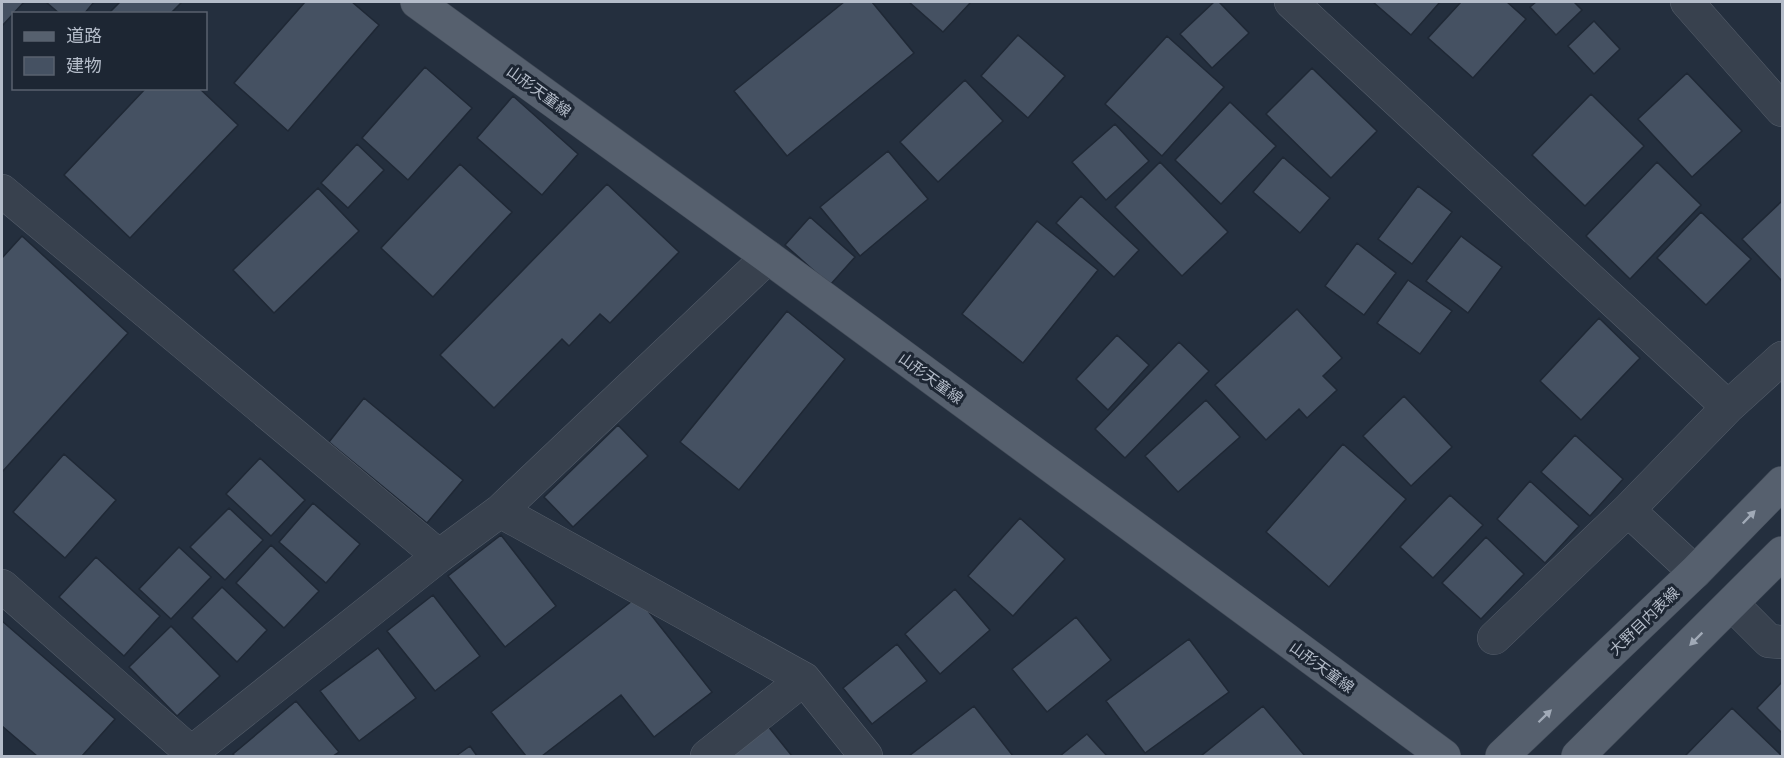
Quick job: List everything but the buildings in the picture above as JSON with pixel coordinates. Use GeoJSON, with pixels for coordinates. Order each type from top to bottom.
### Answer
{"type":"FeatureCollection","features":[{"type":"Feature","properties":{"kind":"main road","name":"山形天童線"},"geometry":{"type":"LineString","coordinates":[[417,2],[768,257],[1444,756]]}},
{"type":"Feature","properties":{"kind":"main road","name":"大野目内表線"},"geometry":{"type":"LineString","coordinates":[[1503,756],[1695,572],[1782,483]]}},
{"type":"Feature","properties":{"kind":"main road"},"geometry":{"type":"LineString","coordinates":[[1578,756],[1782,554]]}},
{"type":"Feature","properties":{"kind":"street"},"geometry":{"type":"LineString","coordinates":[[1291,2],[1728,407]]}},
{"type":"Feature","properties":{"kind":"street"},"geometry":{"type":"LineString","coordinates":[[1687,2],[1782,110]]}},
{"type":"Feature","properties":{"kind":"street"},"geometry":{"type":"LineString","coordinates":[[2,191],[439,555]]}},
{"type":"Feature","properties":{"kind":"street"},"geometry":{"type":"LineString","coordinates":[[2,586],[191,755],[439,555],[500,511],[768,257]]}},
{"type":"Feature","properties":{"kind":"street"},"geometry":{"type":"LineString","coordinates":[[1494,638],[1628,510],[1728,407],[1782,358]]}},
{"type":"Feature","properties":{"kind":"street"},"geometry":{"type":"LineString","coordinates":[[1628,510],[1695,572]]}},
{"type":"Feature","properties":{"kind":"street"},"geometry":{"type":"LineString","coordinates":[[500,511],[804,679],[866,756]]}},
{"type":"Feature","properties":{"kind":"street"},"geometry":{"type":"LineString","coordinates":[[1732,604],[1769,641],[1782,642]]}},
{"type":"Feature","properties":{"kind":"street"},"geometry":{"type":"LineString","coordinates":[[707,756],[804,679]]}}]}
